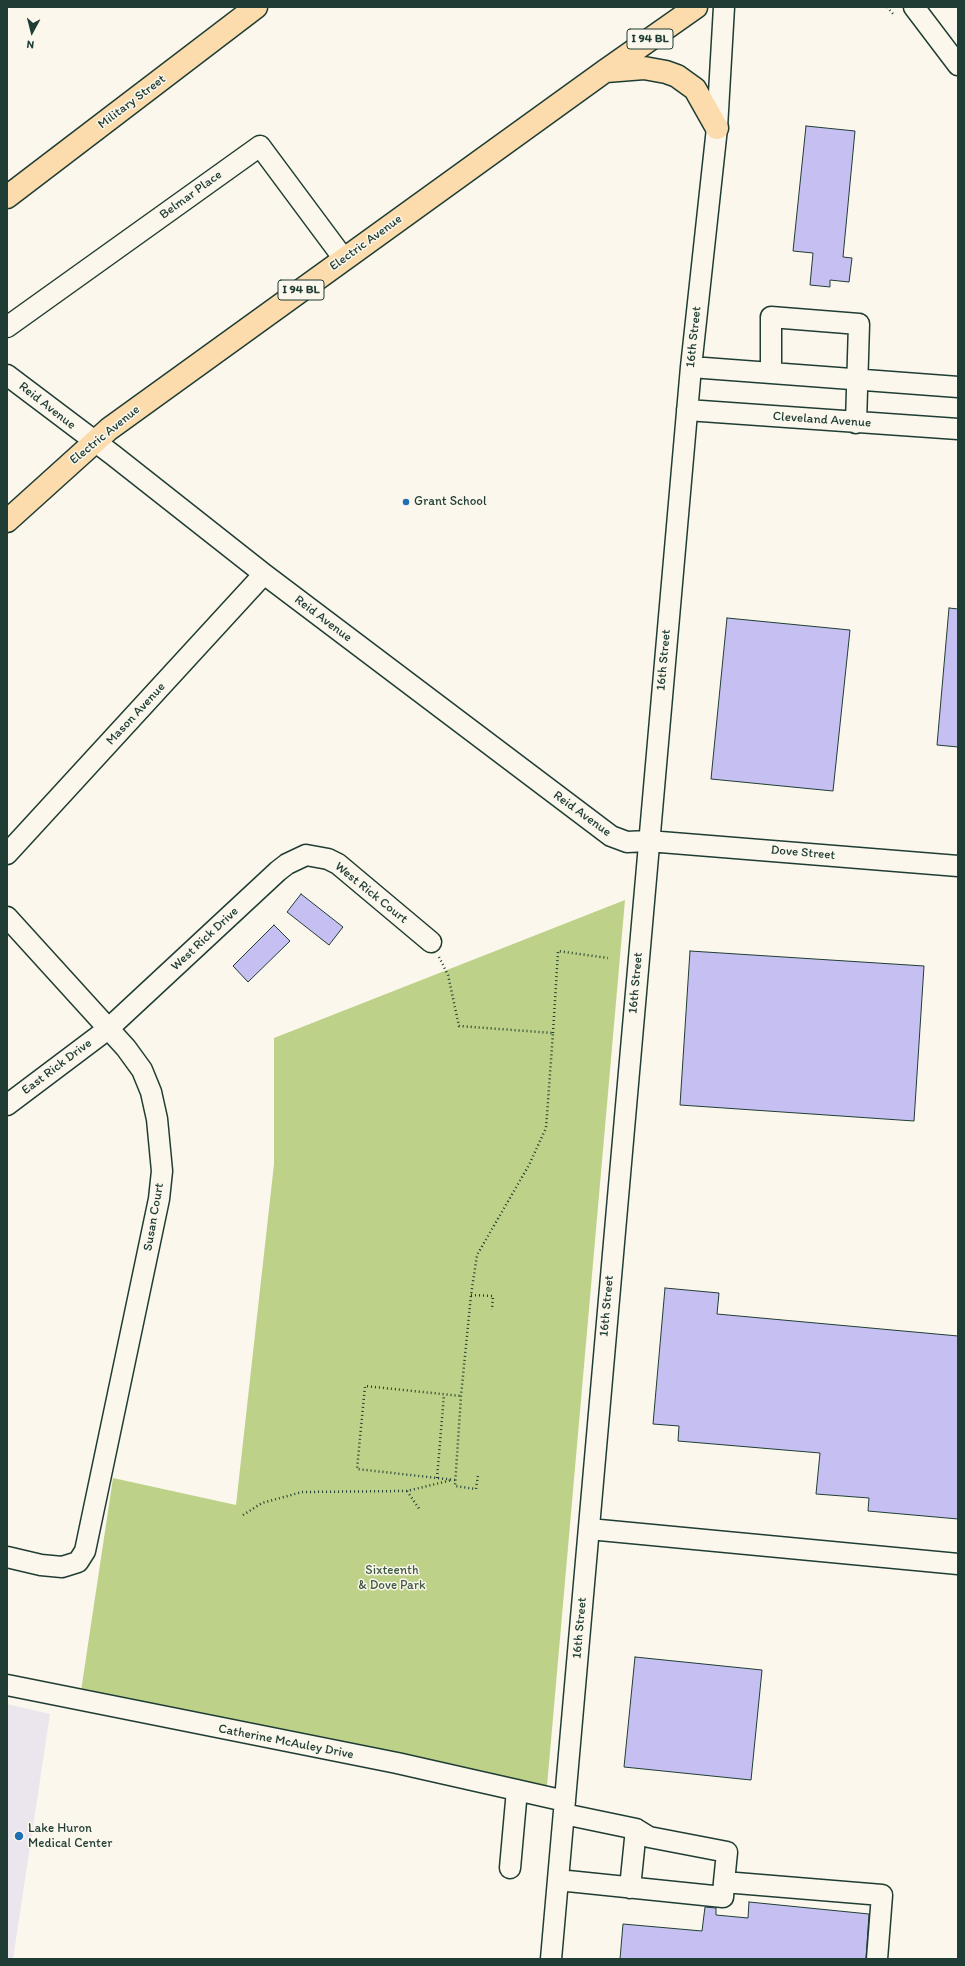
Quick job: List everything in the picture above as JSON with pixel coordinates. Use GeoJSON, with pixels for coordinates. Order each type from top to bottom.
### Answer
{"type":"FeatureCollection","features":[{"type":"Feature","properties":{"kind":"main road","name":"Military Street"},"geometry":{"type":"LineString","coordinates":[[7,196],[256,7]]}},
{"type":"Feature","properties":{"kind":"main road","name":"Electric Avenue"},"geometry":{"type":"LineString","coordinates":[[7,520],[109,430],[604,71],[696,7]]}},
{"type":"Feature","properties":{"kind":"main road"},"geometry":{"type":"LineString","coordinates":[[604,71],[644,68],[666,72],[677,76],[695,89],[717,128]]}},
{"type":"Feature","properties":{"kind":"street","name":"16th Street"},"geometry":{"type":"LineString","coordinates":[[551,1959],[648,840],[691,367],[717,128],[724,7]]}},
{"type":"Feature","properties":{"kind":"street"},"geometry":{"type":"LineString","coordinates":[[914,7],[955,57]]}},
{"type":"Feature","properties":{"kind":"street","name":"Belmar Place"},"geometry":{"type":"LineString","coordinates":[[7,327],[260,146],[344,259]]}},
{"type":"Feature","properties":{"kind":"street"},"geometry":{"type":"LineString","coordinates":[[771,372],[771,317],[858,324],[856,423]]}},
{"type":"Feature","properties":{"kind":"street"},"geometry":{"type":"LineString","coordinates":[[691,367],[958,387]]}},
{"type":"Feature","properties":{"kind":"street","name":"Reid Avenue"},"geometry":{"type":"LineString","coordinates":[[7,375],[94,443],[113,455],[264,574],[611,836],[627,842],[648,840]]}},
{"type":"Feature","properties":{"kind":"street","name":"Cleveland Avenue"},"geometry":{"type":"LineString","coordinates":[[687,410],[958,429]]}},
{"type":"Feature","properties":{"kind":"street","name":"Mason Avenue"},"geometry":{"type":"LineString","coordinates":[[7,854],[264,574]]}},
{"type":"Feature","properties":{"kind":"street","name":"Dove Street"},"geometry":{"type":"LineString","coordinates":[[648,840],[958,866]]}},
{"type":"Feature","properties":{"kind":"street","name":"West Rick Court"},"geometry":{"type":"LineString","coordinates":[[306,855],[328,859],[338,864],[431,942]]}},
{"type":"Feature","properties":{"kind":"street","name":"West Rick Drive"},"geometry":{"type":"LineString","coordinates":[[108,1029],[278,871],[287,864],[306,855]]}},
{"type":"Feature","properties":{"kind":"street","name":"Susan Court"},"geometry":{"type":"LineString","coordinates":[[7,916],[126,1048],[142,1070],[151,1092],[157,1120],[162,1171],[159,1199],[92,1526],[85,1551],[78,1562],[62,1568],[7,1557]]}},
{"type":"Feature","properties":{"kind":"street","name":"East Rick Drive"},"geometry":{"type":"LineString","coordinates":[[7,1106],[108,1029]]}},
{"type":"Feature","properties":{"kind":"street"},"geometry":{"type":"LineString","coordinates":[[588,1529],[958,1564]]}},
{"type":"Feature","properties":{"kind":"street","name":"Catherine McAuley Drive"},"geometry":{"type":"LineString","coordinates":[[7,1685],[397,1764],[517,1790],[564,1807],[636,1829],[649,1837],[727,1852],[724,1882]]}},
{"type":"Feature","properties":{"kind":"street"},"geometry":{"type":"LineString","coordinates":[[510,1868],[517,1790]]}},
{"type":"Feature","properties":{"kind":"street"},"geometry":{"type":"LineString","coordinates":[[630,1888],[636,1829]]}},
{"type":"Feature","properties":{"kind":"street"},"geometry":{"type":"LineString","coordinates":[[558,1880],[722,1898],[724,1882],[882,1895],[877,1959]]}},
{"type":"Feature","properties":{"kind":"path"},"geometry":{"type":"LineString","coordinates":[[887,7],[894,14]]}},
{"type":"Feature","properties":{"kind":"path"},"geometry":{"type":"LineString","coordinates":[[431,942],[448,975],[459,1026],[552,1033]]}},
{"type":"Feature","properties":{"kind":"path"},"geometry":{"type":"LineString","coordinates":[[478,1476],[476,1489],[455,1486],[461,1396],[471,1295],[477,1254],[529,1165],[546,1128],[558,951],[608,958]]}},
{"type":"Feature","properties":{"kind":"path"},"geometry":{"type":"LineString","coordinates":[[471,1295],[493,1296],[492,1310]]}},
{"type":"Feature","properties":{"kind":"path"},"geometry":{"type":"LineString","coordinates":[[455,1480],[357,1469],[365,1386],[461,1396]]}},
{"type":"Feature","properties":{"kind":"path"},"geometry":{"type":"LineString","coordinates":[[438,1478],[444,1395]]}},
{"type":"Feature","properties":{"kind":"path"},"geometry":{"type":"LineString","coordinates":[[243,1516],[262,1503],[302,1492],[407,1491],[455,1480]]}},
{"type":"Feature","properties":{"kind":"path"},"geometry":{"type":"LineString","coordinates":[[407,1491],[420,1510]]}},
{"type":"Feature","properties":{"kind":"shaded area","name":"Lake Huron Medical Center"},"geometry":{"type":"Polygon","coordinates":[[[7,1704],[50,1714],[13,1959],[7,1959],[7,1704]]]}},
{"type":"Feature","properties":{"kind":"green space","name":"Sixteenth & Dove Park"},"geometry":{"type":"Polygon","coordinates":[[[625,900],[547,1786],[81,1691],[113,1478],[236,1505],[274,1164],[274,1038],[625,900]]]}},
{"type":"Feature","properties":{"kind":"building"},"geometry":{"type":"Polygon","coordinates":[[[806,126],[855,131],[843,257],[852,258],[849,282],[830,280],[830,287],[810,285],[813,253],[793,251],[806,126]]]}},
{"type":"Feature","properties":{"kind":"building"},"geometry":{"type":"Polygon","coordinates":[[[949,608],[958,609],[958,747],[937,745],[949,608]]]}},
{"type":"Feature","properties":{"kind":"building"},"geometry":{"type":"Polygon","coordinates":[[[727,618],[850,630],[833,791],[711,779],[727,618]]]}},
{"type":"Feature","properties":{"kind":"building"},"geometry":{"type":"Polygon","coordinates":[[[301,894],[343,927],[329,945],[287,912],[301,894]]]}},
{"type":"Feature","properties":{"kind":"building"},"geometry":{"type":"Polygon","coordinates":[[[274,925],[290,941],[248,982],[233,966],[274,925]]]}},
{"type":"Feature","properties":{"kind":"building"},"geometry":{"type":"Polygon","coordinates":[[[690,951],[924,966],[914,1121],[680,1105],[690,951]]]}},
{"type":"Feature","properties":{"kind":"building"},"geometry":{"type":"Polygon","coordinates":[[[665,1288],[719,1293],[717,1314],[958,1336],[958,1519],[868,1511],[869,1498],[816,1494],[820,1453],[678,1441],[679,1426],[653,1424],[665,1288]]]}},
{"type":"Feature","properties":{"kind":"building"},"geometry":{"type":"Polygon","coordinates":[[[635,1657],[762,1670],[751,1780],[624,1767],[635,1657]]]}},
{"type":"Feature","properties":{"kind":"building"},"geometry":{"type":"Polygon","coordinates":[[[749,1902],[869,1914],[866,1959],[620,1959],[623,1924],[702,1931],[705,1907],[716,1908],[716,1915],[748,1918],[749,1902]]]}},
{"type":"Feature","properties":{"kind":"place","name":"Grant School"},"geometry":{"type":"Point","coordinates":[406,502]}},
{"type":"Feature","properties":{"kind":"place","name":"Lake Huron Medical Center"},"geometry":{"type":"Point","coordinates":[19,1836]}}]}
